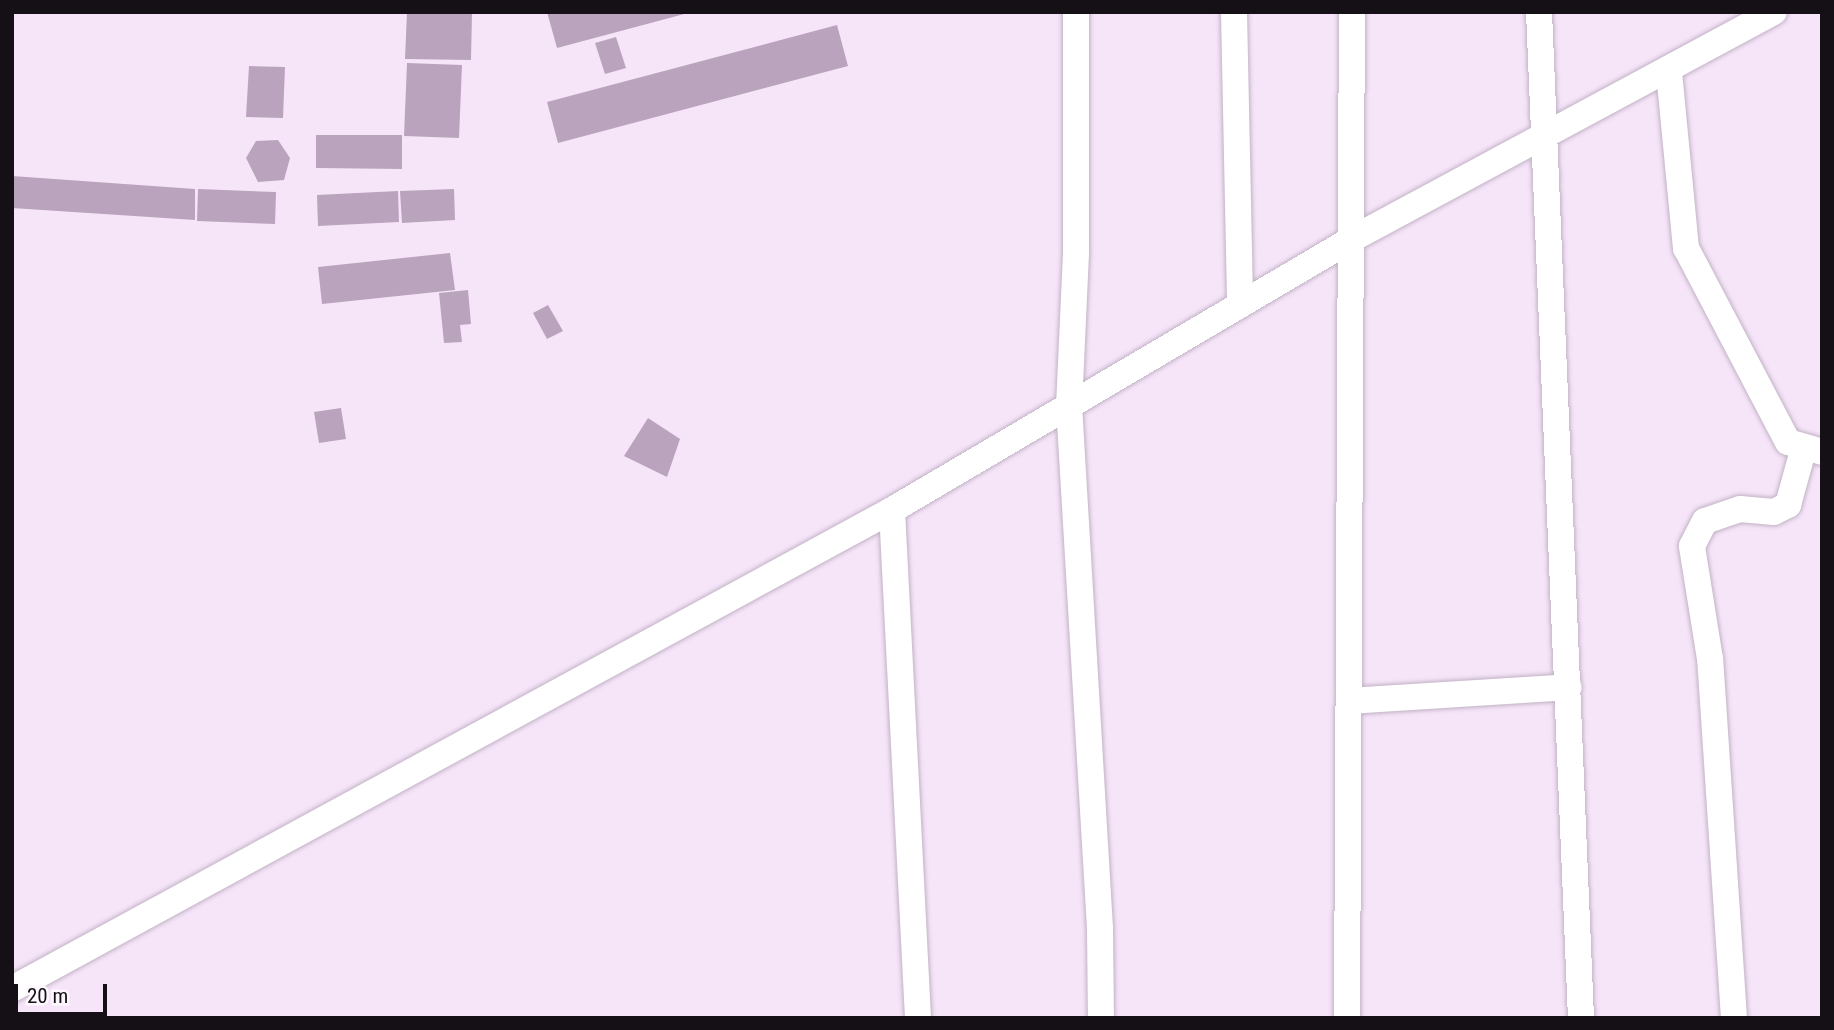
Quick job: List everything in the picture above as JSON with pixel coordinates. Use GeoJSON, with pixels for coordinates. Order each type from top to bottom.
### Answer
{"type":"FeatureCollection","features":[{"type":"Feature","properties":{"kind":"street"},"geometry":{"type":"LineString","coordinates":[[1076,12],[1076,253],[1069,405],[1100,928],[1101,1018]]}},
{"type":"Feature","properties":{"kind":"street"},"geometry":{"type":"LineString","coordinates":[[1234,12],[1240,304]]}},
{"type":"Feature","properties":{"kind":"street"},"geometry":{"type":"LineString","coordinates":[[1348,1018],[1352,12]]}},
{"type":"Feature","properties":{"kind":"street"},"geometry":{"type":"LineString","coordinates":[[1539,12],[1581,1018]]}},
{"type":"Feature","properties":{"kind":"street"},"geometry":{"type":"LineString","coordinates":[[12,989],[892,510],[1352,239],[1669,72],[1774,12]]}},
{"type":"Feature","properties":{"kind":"street"},"geometry":{"type":"LineString","coordinates":[[1669,72],[1686,248],[1788,442],[1813,449],[1788,505],[1774,512],[1741,509],[1705,521],[1692,546],[1710,659],[1734,1018]]}},
{"type":"Feature","properties":{"kind":"street"},"geometry":{"type":"LineString","coordinates":[[892,510],[918,1018]]}},
{"type":"Feature","properties":{"kind":"street"},"geometry":{"type":"LineString","coordinates":[[1349,701],[1569,687]]}},
{"type":"Feature","properties":{"kind":"building"},"geometry":{"type":"Polygon","coordinates":[[[407,12],[472,12],[471,60],[405,59],[407,12]]]}},
{"type":"Feature","properties":{"kind":"building"},"geometry":{"type":"Polygon","coordinates":[[[547,12],[687,12],[688,13],[557,48],[547,12]]]}},
{"type":"Feature","properties":{"kind":"building"},"geometry":{"type":"Polygon","coordinates":[[[837,25],[848,66],[558,143],[547,102],[837,25]]]}},
{"type":"Feature","properties":{"kind":"building"},"geometry":{"type":"Polygon","coordinates":[[[616,37],[626,68],[605,74],[595,43],[616,37]]]}},
{"type":"Feature","properties":{"kind":"building"},"geometry":{"type":"Polygon","coordinates":[[[407,63],[462,65],[459,138],[404,136],[407,63]]]}},
{"type":"Feature","properties":{"kind":"building"},"geometry":{"type":"Polygon","coordinates":[[[249,66],[285,67],[283,118],[246,117],[249,66]]]}},
{"type":"Feature","properties":{"kind":"building"},"geometry":{"type":"Polygon","coordinates":[[[316,135],[402,135],[402,169],[316,168],[316,135]]]}},
{"type":"Feature","properties":{"kind":"building"},"geometry":{"type":"Polygon","coordinates":[[[278,140],[290,158],[284,180],[258,182],[246,158],[256,141],[278,140]]]}},
{"type":"Feature","properties":{"kind":"building"},"geometry":{"type":"Polygon","coordinates":[[[12,176],[195,189],[195,220],[12,208],[12,176]]]}},
{"type":"Feature","properties":{"kind":"building"},"geometry":{"type":"Polygon","coordinates":[[[198,189],[276,192],[275,224],[197,221],[198,189]]]}},
{"type":"Feature","properties":{"kind":"building"},"geometry":{"type":"Polygon","coordinates":[[[454,189],[455,220],[402,223],[400,191],[454,189]]]}},
{"type":"Feature","properties":{"kind":"building"},"geometry":{"type":"Polygon","coordinates":[[[398,191],[399,222],[318,226],[317,195],[398,191]]]}},
{"type":"Feature","properties":{"kind":"building"},"geometry":{"type":"Polygon","coordinates":[[[450,253],[455,290],[322,304],[318,267],[450,253]]]}},
{"type":"Feature","properties":{"kind":"building"},"geometry":{"type":"Polygon","coordinates":[[[468,290],[471,324],[460,325],[462,342],[444,343],[439,293],[468,290]]]}},
{"type":"Feature","properties":{"kind":"building"},"geometry":{"type":"Polygon","coordinates":[[[548,305],[563,331],[547,339],[533,313],[548,305]]]}},
{"type":"Feature","properties":{"kind":"building"},"geometry":{"type":"Polygon","coordinates":[[[341,408],[346,439],[319,443],[314,412],[341,408]]]}},
{"type":"Feature","properties":{"kind":"building"},"geometry":{"type":"Polygon","coordinates":[[[648,418],[680,439],[667,477],[624,456],[648,418]]]}}]}
